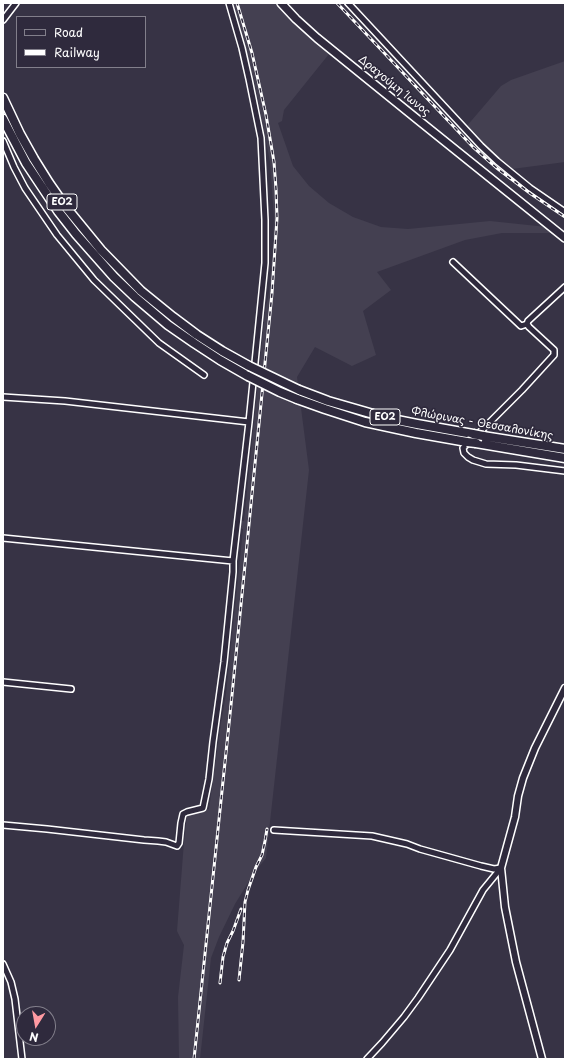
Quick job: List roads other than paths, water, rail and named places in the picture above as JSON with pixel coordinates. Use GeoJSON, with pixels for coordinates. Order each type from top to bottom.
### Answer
{"type":"FeatureCollection","features":[{"type":"Feature","properties":{"kind":"main road","name":"Δραγούμη Ίωνος"},"geometry":{"type":"LineString","coordinates":[[281,3],[317,38],[565,238]]}},
{"type":"Feature","properties":{"kind":"main road","name":"Φλώρινας - Θεσσαλονίκης"},"geometry":{"type":"LineString","coordinates":[[3,98],[34,159],[82,229],[120,271],[150,298],[197,335],[222,351],[299,390],[328,401],[387,418],[482,436],[565,449]]}},
{"type":"Feature","properties":{"kind":"main road","name":"Φλώρινας - Θεσσαλονίκης"},"geometry":{"type":"LineString","coordinates":[[3,119],[26,163],[58,211],[94,256],[135,297],[168,325],[220,360],[248,376],[297,399],[365,422],[467,442],[565,458]]}},
{"type":"Feature","properties":{"kind":"street"},"geometry":{"type":"LineString","coordinates":[[3,20],[16,3]]}},
{"type":"Feature","properties":{"kind":"street"},"geometry":{"type":"LineString","coordinates":[[3,825],[158,841],[178,845],[181,818],[183,814],[203,808],[209,779],[224,662],[233,561],[265,263],[266,220],[261,138],[242,48],[229,3]]}},
{"type":"Feature","properties":{"kind":"street"},"geometry":{"type":"LineString","coordinates":[[348,3],[481,146],[530,188],[565,212]]}},
{"type":"Feature","properties":{"kind":"street"},"geometry":{"type":"LineString","coordinates":[[3,141],[14,167],[30,194],[57,235],[94,280],[159,343],[204,375]]}},
{"type":"Feature","properties":{"kind":"street"},"geometry":{"type":"LineString","coordinates":[[453,262],[519,325],[523,326],[527,324],[528,321],[565,287]]}},
{"type":"Feature","properties":{"kind":"street"},"geometry":{"type":"LineString","coordinates":[[527,324],[554,350],[554,355],[522,390],[463,448],[464,453],[473,460],[486,464],[516,465],[565,471]]}},
{"type":"Feature","properties":{"kind":"street"},"geometry":{"type":"LineString","coordinates":[[3,400],[3,397],[65,402],[249,422]]}},
{"type":"Feature","properties":{"kind":"street"},"geometry":{"type":"LineString","coordinates":[[3,538],[233,561]]}},
{"type":"Feature","properties":{"kind":"street"},"geometry":{"type":"LineString","coordinates":[[3,682],[71,689]]}},
{"type":"Feature","properties":{"kind":"street"},"geometry":{"type":"LineString","coordinates":[[542,1059],[516,962],[505,907],[501,868],[515,817],[518,796],[525,772],[535,748],[565,688]]}},
{"type":"Feature","properties":{"kind":"street"},"geometry":{"type":"LineString","coordinates":[[274,830],[372,836],[402,843],[481,866],[501,868]]}},
{"type":"Feature","properties":{"kind":"street"},"geometry":{"type":"LineString","coordinates":[[367,1059],[404,1017],[432,978],[483,890],[501,868]]}},
{"type":"Feature","properties":{"kind":"street"},"geometry":{"type":"LineString","coordinates":[[3,964],[11,982],[22,1059]]}},
{"type":"Feature","properties":{"kind":"railway"},"geometry":{"type":"LineString","coordinates":[[194,1059],[272,293],[277,218],[274,162],[266,115],[252,53],[237,3]]}},
{"type":"Feature","properties":{"kind":"railway"},"geometry":{"type":"LineString","coordinates":[[337,3],[473,147],[498,169],[565,217]]}},
{"type":"Feature","properties":{"kind":"railway"},"geometry":{"type":"LineString","coordinates":[[239,980],[245,902],[256,867],[262,855],[267,829]]}},
{"type":"Feature","properties":{"kind":"railway"},"geometry":{"type":"LineString","coordinates":[[220,983],[223,957],[241,909]]}}]}
